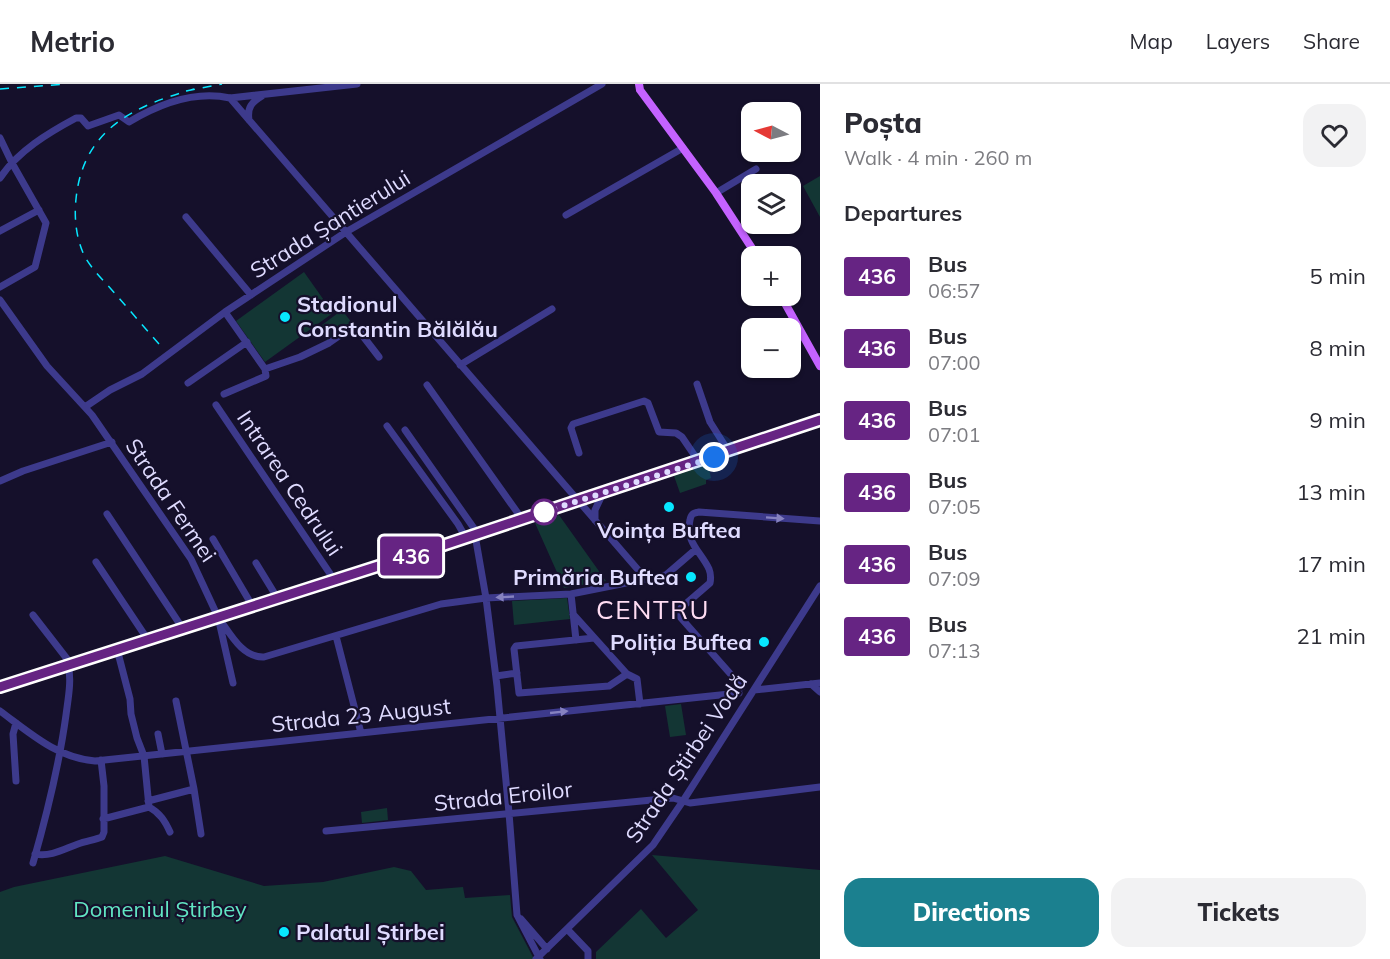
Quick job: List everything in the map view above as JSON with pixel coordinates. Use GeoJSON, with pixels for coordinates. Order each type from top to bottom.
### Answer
{"type":"FeatureCollection","features":[{"type":"Feature","properties":{"kind":"main road"},"geometry":{"type":"LineString","coordinates":[[639,84],[640,90],[716,193],[750,246]]}},
{"type":"Feature","properties":{"kind":"main road"},"geometry":{"type":"LineString","coordinates":[[787,306],[820,366]]}},
{"type":"Feature","properties":{"kind":"main road"},"geometry":{"type":"LineString","coordinates":[[0,687],[473,536],[820,420]]}},
{"type":"Feature","properties":{"kind":"street"},"geometry":{"type":"LineString","coordinates":[[0,178],[12,163],[44,136],[76,118],[81,118],[88,126],[119,115],[129,122],[156,106],[171,101],[215,96],[230,98],[357,84]]}},
{"type":"Feature","properties":{"kind":"street","name":"Strada Șantierului"},"geometry":{"type":"LineString","coordinates":[[85,407],[110,390],[142,374],[225,312],[346,232],[602,84]]}},
{"type":"Feature","properties":{"kind":"street"},"geometry":{"type":"LineString","coordinates":[[249,120],[250,106],[264,94]]}},
{"type":"Feature","properties":{"kind":"street"},"geometry":{"type":"LineString","coordinates":[[230,98],[646,579]]}},
{"type":"Feature","properties":{"kind":"street"},"geometry":{"type":"LineString","coordinates":[[0,138],[46,223],[35,267],[0,287]]}},
{"type":"Feature","properties":{"kind":"street"},"geometry":{"type":"LineString","coordinates":[[566,214],[683,148]]}},
{"type":"Feature","properties":{"kind":"street"},"geometry":{"type":"LineString","coordinates":[[716,193],[756,169]]}},
{"type":"Feature","properties":{"kind":"street"},"geometry":{"type":"LineString","coordinates":[[0,231],[39,210]]}},
{"type":"Feature","properties":{"kind":"street"},"geometry":{"type":"LineString","coordinates":[[186,218],[251,295]]}},
{"type":"Feature","properties":{"kind":"street","name":"Strada Fermei"},"geometry":{"type":"LineString","coordinates":[[0,300],[47,366],[85,407],[112,442],[191,559],[218,617]]}},
{"type":"Feature","properties":{"kind":"street"},"geometry":{"type":"LineString","coordinates":[[460,365],[552,309]]}},
{"type":"Feature","properties":{"kind":"street"},"geometry":{"type":"LineString","coordinates":[[224,394],[266,376],[265,369],[225,312]]}},
{"type":"Feature","properties":{"kind":"street"},"geometry":{"type":"LineString","coordinates":[[265,369],[300,357],[329,343],[354,327],[379,357]]}},
{"type":"Feature","properties":{"kind":"street"},"geometry":{"type":"LineString","coordinates":[[188,383],[247,342]]}},
{"type":"Feature","properties":{"kind":"street"},"geometry":{"type":"LineString","coordinates":[[696,384],[710,422],[729,452]]}},
{"type":"Feature","properties":{"kind":"street"},"geometry":{"type":"LineString","coordinates":[[427,385],[522,519]]}},
{"type":"Feature","properties":{"kind":"street"},"geometry":{"type":"LineString","coordinates":[[579,453],[571,428],[573,424],[644,401],[648,403],[659,432],[682,437],[699,462]]}},
{"type":"Feature","properties":{"kind":"street","name":"Intrarea Cedrului"},"geometry":{"type":"LineString","coordinates":[[216,405],[334,581]]}},
{"type":"Feature","properties":{"kind":"street"},"geometry":{"type":"LineString","coordinates":[[387,426],[458,524],[473,536]]}},
{"type":"Feature","properties":{"kind":"street"},"geometry":{"type":"LineString","coordinates":[[405,430],[473,536],[486,598],[496,676],[516,912],[538,958]]}},
{"type":"Feature","properties":{"kind":"street"},"geometry":{"type":"LineString","coordinates":[[0,482],[23,471],[112,442]]}},
{"type":"Feature","properties":{"kind":"street"},"geometry":{"type":"LineString","coordinates":[[595,520],[595,510],[603,493]]}},
{"type":"Feature","properties":{"kind":"street"},"geometry":{"type":"LineString","coordinates":[[747,701],[741,690],[681,618],[680,611],[687,602],[710,583],[711,579],[709,568],[695,550],[688,530],[690,517],[696,512],[820,521]]}},
{"type":"Feature","properties":{"kind":"street"},"geometry":{"type":"LineString","coordinates":[[107,514],[183,628]]}},
{"type":"Feature","properties":{"kind":"street"},"geometry":{"type":"LineString","coordinates":[[213,540],[253,607]]}},
{"type":"Feature","properties":{"kind":"street"},"geometry":{"type":"LineString","coordinates":[[218,617],[244,650],[256,657],[271,655],[434,605],[486,598],[571,594],[666,575],[695,550]]}},
{"type":"Feature","properties":{"kind":"street"},"geometry":{"type":"LineString","coordinates":[[96,562],[147,640]]}},
{"type":"Feature","properties":{"kind":"street"},"geometry":{"type":"LineString","coordinates":[[256,562],[278,599]]}},
{"type":"Feature","properties":{"kind":"street","name":"Strada Știrbei Vodă"},"geometry":{"type":"LineString","coordinates":[[538,958],[644,854],[683,801],[820,586]]}},
{"type":"Feature","properties":{"kind":"street"},"geometry":{"type":"LineString","coordinates":[[571,594],[576,640]]}},
{"type":"Feature","properties":{"kind":"street"},"geometry":{"type":"LineString","coordinates":[[573,614],[627,674],[637,679],[640,704]]}},
{"type":"Feature","properties":{"kind":"street"},"geometry":{"type":"LineString","coordinates":[[33,615],[69,664],[70,674],[60,753],[50,803],[33,863]]}},
{"type":"Feature","properties":{"kind":"street"},"geometry":{"type":"LineString","coordinates":[[218,617],[233,683]]}},
{"type":"Feature","properties":{"kind":"street"},"geometry":{"type":"LineString","coordinates":[[336,636],[361,733]]}},
{"type":"Feature","properties":{"kind":"street"},"geometry":{"type":"LineString","coordinates":[[594,638],[516,646],[518,692],[521,694],[609,686],[627,674]]}},
{"type":"Feature","properties":{"kind":"street"},"geometry":{"type":"LineString","coordinates":[[117,649],[137,738],[144,756],[149,804],[164,820],[170,832]]}},
{"type":"Feature","properties":{"kind":"street"},"geometry":{"type":"LineString","coordinates":[[496,676],[517,673]]}},
{"type":"Feature","properties":{"kind":"street"},"geometry":{"type":"LineString","coordinates":[[741,690],[746,686],[754,690],[820,683]]}},
{"type":"Feature","properties":{"kind":"street"},"geometry":{"type":"LineString","coordinates":[[811,684],[820,692]]}},
{"type":"Feature","properties":{"kind":"street","name":"Strada 23 August"},"geometry":{"type":"LineString","coordinates":[[0,711],[60,753],[85,760],[101,760],[640,704],[741,690]]}},
{"type":"Feature","properties":{"kind":"street"},"geometry":{"type":"LineString","coordinates":[[176,701],[201,834]]}},
{"type":"Feature","properties":{"kind":"street"},"geometry":{"type":"LineString","coordinates":[[16,723],[13,734],[16,781]]}},
{"type":"Feature","properties":{"kind":"street"},"geometry":{"type":"LineString","coordinates":[[158,735],[162,754]]}},
{"type":"Feature","properties":{"kind":"street"},"geometry":{"type":"LineString","coordinates":[[35,854],[54,853],[79,843],[100,839],[104,835],[104,786],[101,760]]}},
{"type":"Feature","properties":{"kind":"street","name":"Strada Eroilor"},"geometry":{"type":"LineString","coordinates":[[326,831],[673,798],[692,802],[820,787]]}},
{"type":"Feature","properties":{"kind":"street"},"geometry":{"type":"LineString","coordinates":[[103,819],[194,789]]}},
{"type":"Feature","properties":{"kind":"street"},"geometry":{"type":"LineString","coordinates":[[516,912],[547,949]]}},
{"type":"Feature","properties":{"kind":"street"},"geometry":{"type":"LineString","coordinates":[[567,929],[588,951],[588,959]]}},
{"type":"Feature","properties":{"kind":"green space"},"geometry":{"type":"Polygon","coordinates":[[[820,176],[820,217],[803,186],[820,176]]]}},
{"type":"Feature","properties":{"kind":"green space","name":"Stadionul Constantin Bălălău"},"geometry":{"type":"Polygon","coordinates":[[[304,272],[333,313],[265,362],[236,321],[304,272]]]}},
{"type":"Feature","properties":{"kind":"green space"},"geometry":{"type":"Polygon","coordinates":[[[342,310],[352,323],[328,341],[318,328],[342,310]]]}},
{"type":"Feature","properties":{"kind":"green space"},"geometry":{"type":"Polygon","coordinates":[[[708,464],[711,478],[706,480],[706,484],[680,493],[674,476],[708,464]]]}},
{"type":"Feature","properties":{"kind":"green space"},"geometry":{"type":"Polygon","coordinates":[[[559,515],[606,581],[564,588],[535,523],[559,515]]]}},
{"type":"Feature","properties":{"kind":"green space"},"geometry":{"type":"Polygon","coordinates":[[[567,598],[570,619],[514,625],[512,601],[567,598]]]}},
{"type":"Feature","properties":{"kind":"green space"},"geometry":{"type":"Polygon","coordinates":[[[681,704],[686,735],[670,737],[665,706],[681,704]]]}},
{"type":"Feature","properties":{"kind":"green space"},"geometry":{"type":"Polygon","coordinates":[[[387,808],[388,820],[362,823],[361,812],[387,808]]]}},
{"type":"Feature","properties":{"kind":"green space"},"geometry":{"type":"Polygon","coordinates":[[[652,855],[820,870],[820,959],[596,959],[596,952],[641,909],[666,938],[698,910],[652,855]]]}},
{"type":"Feature","properties":{"kind":"green space","name":"Domeniul Știrbey"},"geometry":{"type":"Polygon","coordinates":[[[165,856],[264,886],[323,882],[394,867],[411,871],[426,890],[463,887],[465,898],[510,895],[512,917],[534,959],[0,959],[0,892],[14,887],[165,856]]]}},
{"type":"Feature","properties":{"kind":"railway"},"geometry":{"type":"LineString","coordinates":[[0,89],[67,84]]}},
{"type":"Feature","properties":{"kind":"railway"},"geometry":{"type":"LineString","coordinates":[[186,91],[222,84]]}},
{"type":"Feature","properties":{"kind":"railway"},"geometry":{"type":"LineString","coordinates":[[159,344],[97,274],[85,257],[76,228],[76,199],[81,175],[89,155],[115,124],[151,104],[194,89]]}},
{"type":"Feature","properties":{"kind":"bus line","name":"436"},"geometry":{"type":"LineString","coordinates":[[0,687],[623,487],[820,420]]}},
{"type":"Feature","properties":{"kind":"place","name":"Stadionul Constantin Bălălău"},"geometry":{"type":"Point","coordinates":[285,317]}},
{"type":"Feature","properties":{"kind":"place","name":"Voința Buftea"},"geometry":{"type":"Point","coordinates":[669,507]}},
{"type":"Feature","properties":{"kind":"place","name":"Primăria Buftea"},"geometry":{"type":"Point","coordinates":[691,577]}},
{"type":"Feature","properties":{"kind":"place","name":"Poliția Buftea"},"geometry":{"type":"Point","coordinates":[764,642]}},
{"type":"Feature","properties":{"kind":"place","name":"Palatul Știrbei"},"geometry":{"type":"Point","coordinates":[284,932]}},
{"type":"Feature","properties":{"kind":"district","name":"CENTRU"},"geometry":{"type":"Point","coordinates":[653,610]}},
{"type":"Feature","properties":{"kind":"route"},"geometry":{"type":"LineString","coordinates":[[544,512],[714,457]]}}]}
